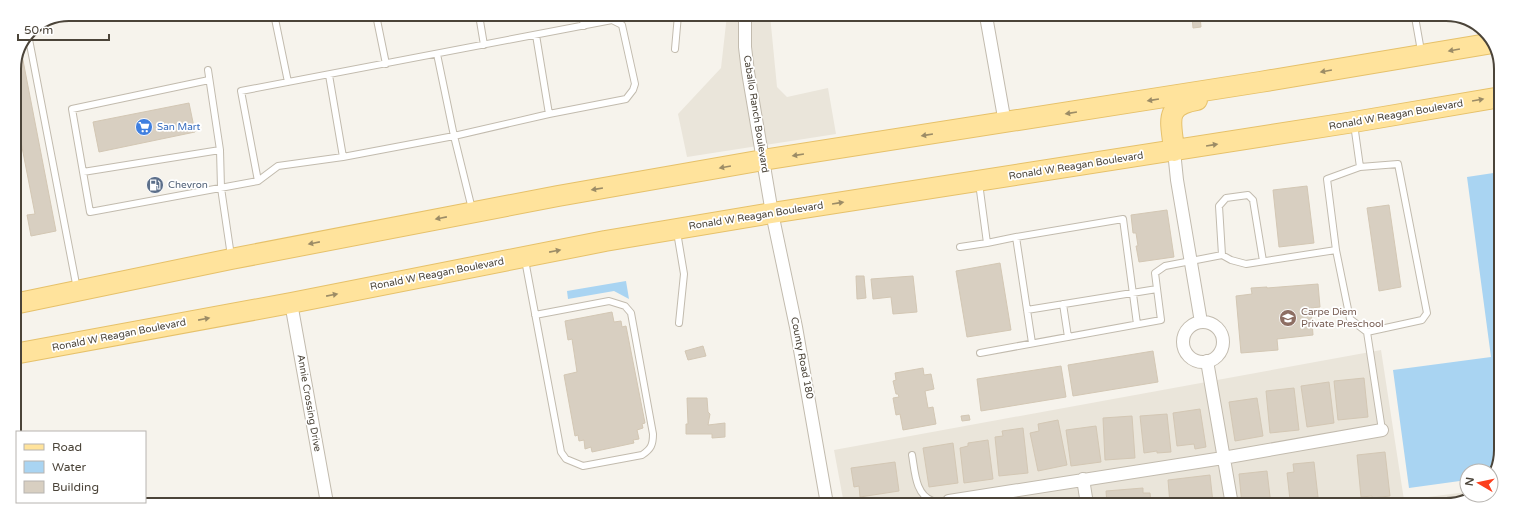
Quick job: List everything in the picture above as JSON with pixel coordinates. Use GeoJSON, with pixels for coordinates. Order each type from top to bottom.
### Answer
{"type":"FeatureCollection","features":[{"type":"Feature","properties":{"kind":"main road"},"geometry":{"type":"LineString","coordinates":[[21,303],[231,259],[558,196],[763,160],[1005,123],[1487,44]]}},
{"type":"Feature","properties":{"kind":"main road"},"geometry":{"type":"LineString","coordinates":[[1174,151],[1171,117],[1172,111],[1179,105],[1192,101],[1230,95],[1260,82]]}},
{"type":"Feature","properties":{"kind":"main road","name":"Ronald W Reagan Boulevard"},"geometry":{"type":"LineString","coordinates":[[21,353],[291,303],[605,241],[772,213],[979,182],[1354,122],[1494,97]]}},
{"type":"Feature","properties":{"kind":"street","name":"Caballo Ranch Boulevard"},"geometry":{"type":"LineString","coordinates":[[745,21],[745,47],[748,72],[772,213]]}},
{"type":"Feature","properties":{"kind":"street"},"geometry":{"type":"LineString","coordinates":[[987,21],[1005,123]]}},
{"type":"Feature","properties":{"kind":"street"},"geometry":{"type":"LineString","coordinates":[[1174,151],[1177,180],[1201,322]]}},
{"type":"Feature","properties":{"kind":"street","name":"County Road 180"},"geometry":{"type":"LineString","coordinates":[[772,213],[796,327],[826,498]]}},
{"type":"Feature","properties":{"kind":"street","name":"Annie Crossing Drive"},"geometry":{"type":"LineString","coordinates":[[291,303],[326,498]]}},
{"type":"Feature","properties":{"kind":"street"},"geometry":{"type":"LineString","coordinates":[[1201,322],[1213,325],[1221,333],[1222,339],[1221,351],[1217,356],[1207,361],[1195,360],[1189,356],[1185,351],[1184,345],[1184,338],[1190,327],[1201,322]]}},
{"type":"Feature","properties":{"kind":"street"},"geometry":{"type":"LineString","coordinates":[[1207,361],[1231,498]]}},
{"type":"Feature","properties":{"kind":"street"},"geometry":{"type":"LineString","coordinates":[[976,498],[1083,479],[1223,458],[1382,430]]}},
{"type":"Feature","properties":{"kind":"street"},"geometry":{"type":"LineString","coordinates":[[1083,479],[1086,498]]}},
{"type":"Feature","properties":{"kind":"lane"},"geometry":{"type":"LineString","coordinates":[[275,21],[288,82]]}},
{"type":"Feature","properties":{"kind":"lane"},"geometry":{"type":"LineString","coordinates":[[377,21],[386,64]]}},
{"type":"Feature","properties":{"kind":"lane"},"geometry":{"type":"LineString","coordinates":[[479,21],[484,45]]}},
{"type":"Feature","properties":{"kind":"lane"},"geometry":{"type":"LineString","coordinates":[[583,21],[584,26]]}},
{"type":"Feature","properties":{"kind":"lane"},"geometry":{"type":"LineString","coordinates":[[258,181],[241,91],[607,21]]}},
{"type":"Feature","properties":{"kind":"lane"},"geometry":{"type":"LineString","coordinates":[[209,80],[72,109],[90,212],[258,181],[278,166],[343,157],[454,136],[549,114],[626,100],[635,84],[622,25],[614,21]]}},
{"type":"Feature","properties":{"kind":"lane"},"geometry":{"type":"LineString","coordinates":[[675,48],[677,21]]}},
{"type":"Feature","properties":{"kind":"lane"},"geometry":{"type":"LineString","coordinates":[[1416,21],[1422,55]]}},
{"type":"Feature","properties":{"kind":"lane"},"geometry":{"type":"LineString","coordinates":[[536,35],[549,114]]}},
{"type":"Feature","properties":{"kind":"lane"},"geometry":{"type":"LineString","coordinates":[[29,42],[77,292]]}},
{"type":"Feature","properties":{"kind":"lane"},"geometry":{"type":"LineString","coordinates":[[437,54],[454,136],[473,212]]}},
{"type":"Feature","properties":{"kind":"lane"},"geometry":{"type":"LineString","coordinates":[[208,70],[220,150],[221,188],[231,259]]}},
{"type":"Feature","properties":{"kind":"lane"},"geometry":{"type":"LineString","coordinates":[[329,74],[343,157]]}},
{"type":"Feature","properties":{"kind":"lane"},"geometry":{"type":"LineString","coordinates":[[1354,122],[1360,167]]}},
{"type":"Feature","properties":{"kind":"lane"},"geometry":{"type":"LineString","coordinates":[[83,172],[220,150]]}},
{"type":"Feature","properties":{"kind":"lane"},"geometry":{"type":"LineString","coordinates":[[1367,332],[1422,320],[1427,313],[1398,164],[1360,167],[1327,179],[1336,250],[1350,319],[1367,332],[1382,430]]}},
{"type":"Feature","properties":{"kind":"lane"},"geometry":{"type":"LineString","coordinates":[[979,182],[987,243]]}},
{"type":"Feature","properties":{"kind":"lane"},"geometry":{"type":"LineString","coordinates":[[1222,255],[1219,206],[1226,198],[1248,195],[1253,200],[1263,261]]}},
{"type":"Feature","properties":{"kind":"lane"},"geometry":{"type":"LineString","coordinates":[[960,247],[1123,219],[1137,324]]}},
{"type":"Feature","properties":{"kind":"lane"},"geometry":{"type":"LineString","coordinates":[[677,229],[684,274],[679,323]]}},
{"type":"Feature","properties":{"kind":"lane"},"geometry":{"type":"LineString","coordinates":[[1016,238],[1032,343]]}},
{"type":"Feature","properties":{"kind":"lane"},"geometry":{"type":"LineString","coordinates":[[980,353],[1162,320],[1155,273],[1165,266],[1222,255],[1231,260],[1246,264],[1336,250]]}},
{"type":"Feature","properties":{"kind":"lane"},"geometry":{"type":"LineString","coordinates":[[524,257],[535,315],[562,452],[566,459],[583,466],[642,455],[648,451],[653,444],[653,434],[631,313],[625,306],[609,301],[535,315]]}},
{"type":"Feature","properties":{"kind":"lane"},"geometry":{"type":"LineString","coordinates":[[1027,310],[1157,289]]}},
{"type":"Feature","properties":{"kind":"lane"},"geometry":{"type":"LineString","coordinates":[[1064,304],[1068,337]]}},
{"type":"Feature","properties":{"kind":"lane"},"geometry":{"type":"LineString","coordinates":[[912,455],[918,486],[925,498]]}},
{"type":"Feature","properties":{"kind":"shaded area"},"geometry":{"type":"Polygon","coordinates":[[[726,21],[771,21],[777,87],[787,97],[828,88],[836,134],[687,157],[678,114],[721,68],[726,21]]]}},
{"type":"Feature","properties":{"kind":"shaded area"},"geometry":{"type":"Polygon","coordinates":[[[1381,350],[1404,498],[843,498],[834,450],[1381,350]]]}},
{"type":"Feature","properties":{"kind":"shaded area"},"geometry":{"type":"Polygon","coordinates":[[[1459,493],[1459,496],[1453,498],[1420,498],[1459,493]]]}},
{"type":"Feature","properties":{"kind":"water"},"geometry":{"type":"Polygon","coordinates":[[[1494,173],[1494,457],[1492,463],[1459,463],[1459,481],[1409,488],[1393,370],[1491,357],[1467,177],[1494,173]]]}},
{"type":"Feature","properties":{"kind":"water"},"geometry":{"type":"Polygon","coordinates":[[[626,281],[629,299],[614,291],[568,299],[567,291],[626,281]]]}},
{"type":"Feature","properties":{"kind":"building"},"geometry":{"type":"Polygon","coordinates":[[[1192,21],[1200,21],[1201,27],[1193,28],[1192,21]]]}},
{"type":"Feature","properties":{"kind":"building"},"geometry":{"type":"Polygon","coordinates":[[[22,58],[56,231],[31,236],[27,215],[35,214],[21,142],[21,69],[22,58]]]}},
{"type":"Feature","properties":{"kind":"building","name":"San Mart"},"geometry":{"type":"Polygon","coordinates":[[[189,103],[195,132],[99,152],[93,122],[189,103]]]}},
{"type":"Feature","properties":{"kind":"building"},"geometry":{"type":"Polygon","coordinates":[[[1307,186],[1314,243],[1279,247],[1273,190],[1307,186]]]}},
{"type":"Feature","properties":{"kind":"building"},"geometry":{"type":"Polygon","coordinates":[[[1389,205],[1401,287],[1379,291],[1367,208],[1389,205]]]}},
{"type":"Feature","properties":{"kind":"building"},"geometry":{"type":"Polygon","coordinates":[[[1167,210],[1174,257],[1139,262],[1136,246],[1138,246],[1136,233],[1133,233],[1131,215],[1167,210]]]}},
{"type":"Feature","properties":{"kind":"building"},"geometry":{"type":"Polygon","coordinates":[[[1000,263],[1011,330],[967,337],[956,271],[1000,263]]]}},
{"type":"Feature","properties":{"kind":"building"},"geometry":{"type":"Polygon","coordinates":[[[856,276],[864,276],[866,298],[857,299],[856,276]]]}},
{"type":"Feature","properties":{"kind":"building"},"geometry":{"type":"Polygon","coordinates":[[[913,276],[917,312],[893,314],[891,297],[873,299],[871,279],[913,276]]]}},
{"type":"Feature","properties":{"kind":"building"},"geometry":{"type":"Polygon","coordinates":[[[1318,284],[1320,307],[1311,308],[1313,335],[1277,339],[1278,350],[1241,353],[1236,296],[1252,294],[1251,288],[1318,284]]]}},
{"type":"Feature","properties":{"kind":"building"},"geometry":{"type":"Polygon","coordinates":[[[612,312],[614,322],[621,321],[622,327],[626,326],[645,423],[642,424],[643,428],[637,430],[639,439],[633,440],[634,443],[592,452],[591,447],[585,449],[584,440],[579,441],[578,435],[575,436],[564,375],[577,372],[572,339],[568,340],[565,321],[612,312]]]}},
{"type":"Feature","properties":{"kind":"building"},"geometry":{"type":"Polygon","coordinates":[[[703,346],[706,356],[688,360],[685,351],[703,346]]]}},
{"type":"Feature","properties":{"kind":"building"},"geometry":{"type":"Polygon","coordinates":[[[1153,351],[1158,382],[1073,396],[1068,365],[1153,351]]]}},
{"type":"Feature","properties":{"kind":"building"},"geometry":{"type":"Polygon","coordinates":[[[1061,366],[1066,397],[981,411],[977,379],[1061,366]]]}},
{"type":"Feature","properties":{"kind":"building"},"geometry":{"type":"Polygon","coordinates":[[[923,368],[924,375],[931,374],[934,389],[925,391],[928,408],[933,407],[936,424],[903,430],[900,414],[896,415],[893,398],[899,397],[898,394],[896,394],[893,381],[896,380],[895,373],[923,368]]]}},
{"type":"Feature","properties":{"kind":"building"},"geometry":{"type":"Polygon","coordinates":[[[1364,378],[1368,417],[1338,420],[1334,381],[1364,378]]]}},
{"type":"Feature","properties":{"kind":"building"},"geometry":{"type":"Polygon","coordinates":[[[1329,382],[1334,423],[1307,427],[1301,386],[1329,382]]]}},
{"type":"Feature","properties":{"kind":"building"},"geometry":{"type":"Polygon","coordinates":[[[1294,388],[1299,430],[1270,433],[1266,391],[1294,388]]]}},
{"type":"Feature","properties":{"kind":"building"},"geometry":{"type":"Polygon","coordinates":[[[687,398],[707,398],[708,412],[710,414],[708,425],[725,423],[725,437],[712,438],[712,434],[686,434],[686,424],[688,424],[687,398]]]}},
{"type":"Feature","properties":{"kind":"building"},"geometry":{"type":"Polygon","coordinates":[[[1257,398],[1263,436],[1235,441],[1229,402],[1257,398]]]}},
{"type":"Feature","properties":{"kind":"building"},"geometry":{"type":"Polygon","coordinates":[[[1200,409],[1206,447],[1195,449],[1194,444],[1177,446],[1173,413],[1200,409]]]}},
{"type":"Feature","properties":{"kind":"building"},"geometry":{"type":"Polygon","coordinates":[[[1167,414],[1171,452],[1157,453],[1157,451],[1144,453],[1140,416],[1167,414]]]}},
{"type":"Feature","properties":{"kind":"building"},"geometry":{"type":"Polygon","coordinates":[[[969,415],[970,420],[962,421],[961,416],[969,415]]]}},
{"type":"Feature","properties":{"kind":"building"},"geometry":{"type":"Polygon","coordinates":[[[1132,416],[1135,458],[1105,460],[1103,418],[1132,416]]]}},
{"type":"Feature","properties":{"kind":"building"},"geometry":{"type":"Polygon","coordinates":[[[1058,420],[1067,465],[1038,471],[1030,433],[1039,431],[1038,424],[1058,420]]]}},
{"type":"Feature","properties":{"kind":"building"},"geometry":{"type":"Polygon","coordinates":[[[1096,426],[1101,462],[1071,466],[1066,430],[1096,426]]]}},
{"type":"Feature","properties":{"kind":"building"},"geometry":{"type":"Polygon","coordinates":[[[1023,428],[1028,473],[999,476],[995,437],[1003,436],[1002,431],[1023,428]]]}},
{"type":"Feature","properties":{"kind":"building"},"geometry":{"type":"Polygon","coordinates":[[[988,440],[993,479],[964,483],[960,448],[968,446],[968,443],[988,440]]]}},
{"type":"Feature","properties":{"kind":"building"},"geometry":{"type":"Polygon","coordinates":[[[953,443],[958,483],[929,487],[923,448],[953,443]]]}},
{"type":"Feature","properties":{"kind":"building"},"geometry":{"type":"Polygon","coordinates":[[[1385,452],[1390,496],[1372,498],[1372,496],[1361,497],[1357,455],[1385,452]]]}},
{"type":"Feature","properties":{"kind":"building"},"geometry":{"type":"Polygon","coordinates":[[[895,462],[899,491],[860,497],[859,486],[854,487],[851,468],[895,462]]]}},
{"type":"Feature","properties":{"kind":"building"},"geometry":{"type":"Polygon","coordinates":[[[1314,462],[1318,497],[1290,498],[1287,473],[1294,472],[1293,464],[1314,462]]]}},
{"type":"Feature","properties":{"kind":"building"},"geometry":{"type":"Polygon","coordinates":[[[1267,471],[1270,498],[1241,498],[1239,474],[1267,471]]]}},
{"type":"Feature","properties":{"kind":"building"},"geometry":{"type":"Polygon","coordinates":[[[1210,475],[1212,498],[1170,498],[1168,480],[1210,475]]]}},
{"type":"Feature","properties":{"kind":"building"},"geometry":{"type":"Polygon","coordinates":[[[1143,488],[1143,493],[1150,493],[1150,498],[1107,498],[1106,491],[1143,488]]]}},
{"type":"Feature","properties":{"kind":"place","name":"San Mart"},"geometry":{"type":"Point","coordinates":[144,127]}},
{"type":"Feature","properties":{"kind":"place","name":"Chevron"},"geometry":{"type":"Point","coordinates":[155,185]}},
{"type":"Feature","properties":{"kind":"place","name":"Carpe Diem Private Preschool"},"geometry":{"type":"Point","coordinates":[1288,318]}}]}
